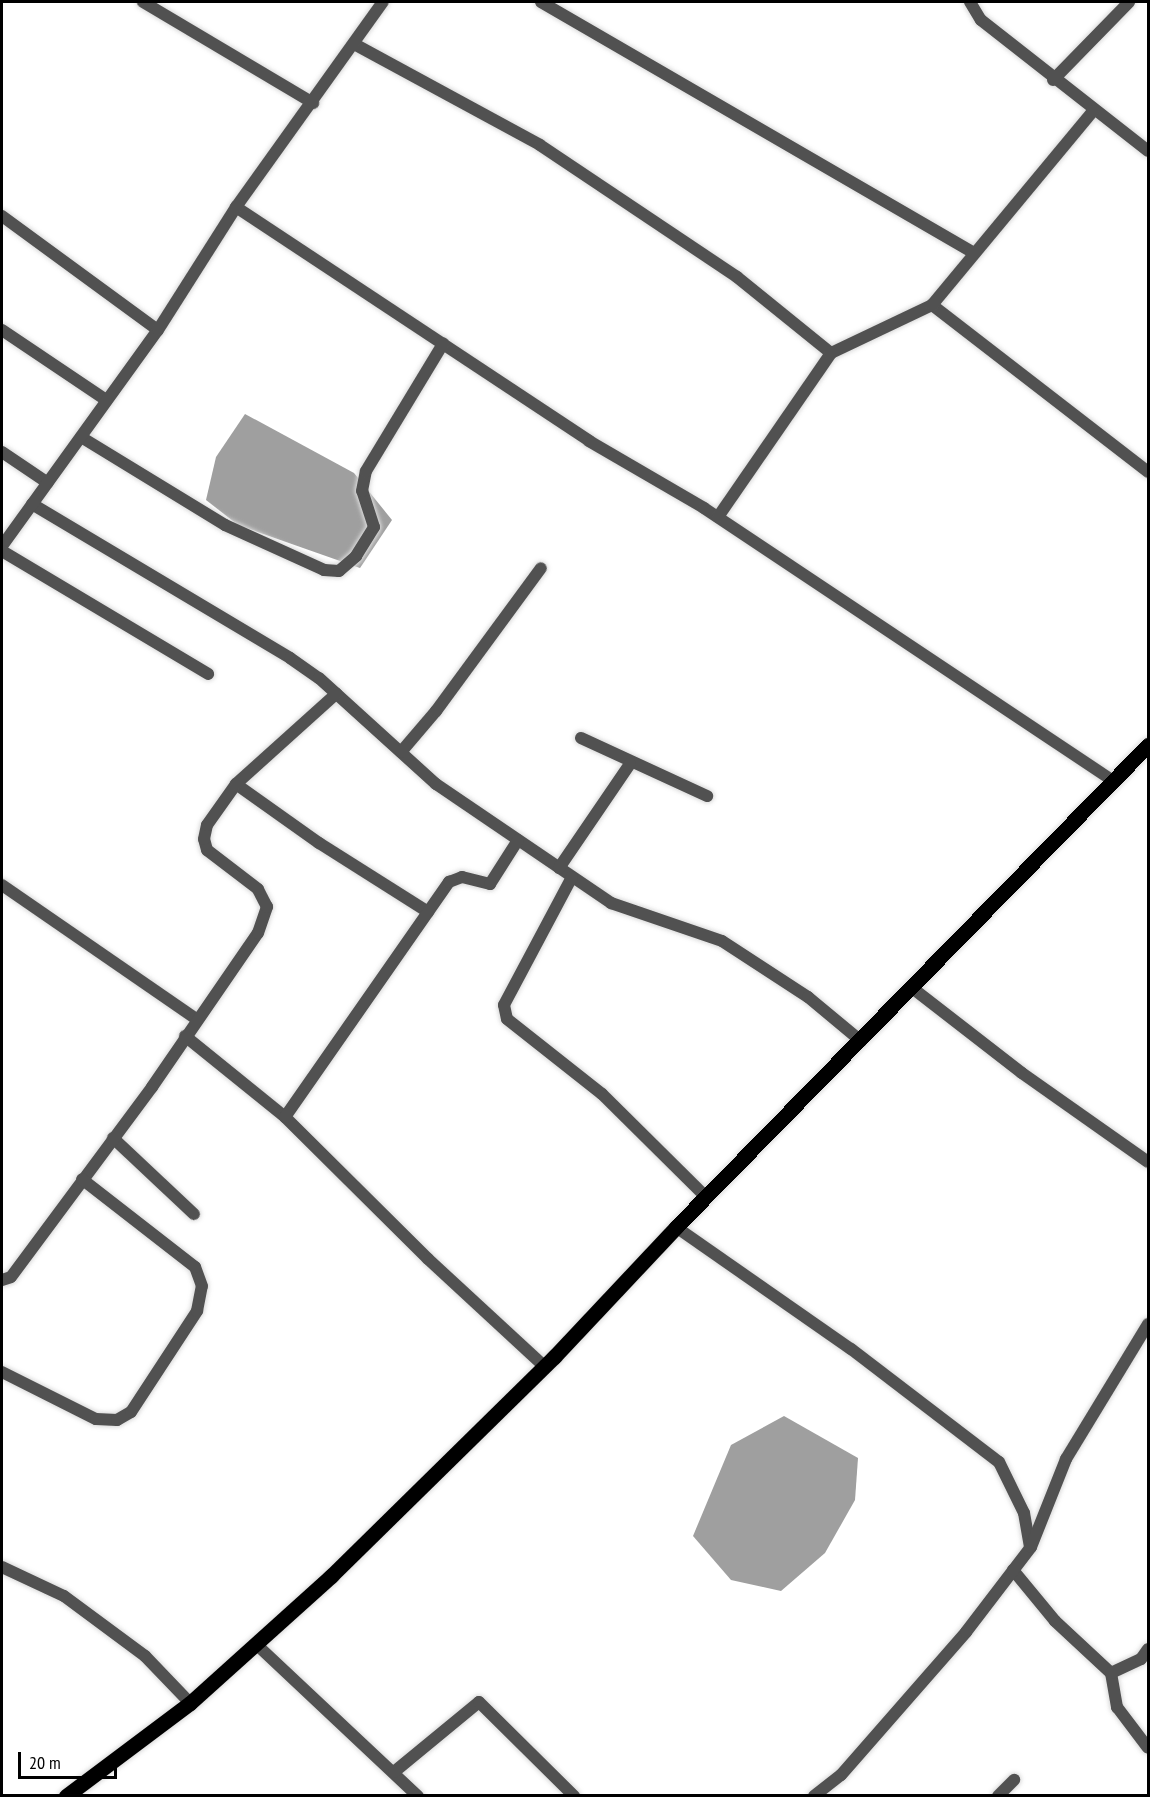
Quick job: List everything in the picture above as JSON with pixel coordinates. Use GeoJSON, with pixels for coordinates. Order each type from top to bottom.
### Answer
{"type":"FeatureCollection","features":[{"type":"Feature","properties":{"kind":"main road"},"geometry":{"type":"LineString","coordinates":[[66,1796],[190,1702],[257,1645],[544,1366],[676,1227],[1149,745]]}},
{"type":"Feature","properties":{"kind":"street"},"geometry":{"type":"LineString","coordinates":[[143,2],[312,103]]}},
{"type":"Feature","properties":{"kind":"street"},"geometry":{"type":"LineString","coordinates":[[2,546],[158,330],[236,207],[356,45],[383,2]]}},
{"type":"Feature","properties":{"kind":"street"},"geometry":{"type":"LineString","coordinates":[[541,2],[973,252]]}},
{"type":"Feature","properties":{"kind":"street"},"geometry":{"type":"LineString","coordinates":[[970,2],[981,20],[1053,80],[1149,151]]}},
{"type":"Feature","properties":{"kind":"street"},"geometry":{"type":"LineString","coordinates":[[1053,80],[1129,2]]}},
{"type":"Feature","properties":{"kind":"street"},"geometry":{"type":"LineString","coordinates":[[356,45],[540,145],[737,277],[831,353]]}},
{"type":"Feature","properties":{"kind":"street"},"geometry":{"type":"LineString","coordinates":[[718,517],[831,353],[932,304],[973,252],[1093,111]]}},
{"type":"Feature","properties":{"kind":"street"},"geometry":{"type":"LineString","coordinates":[[236,207],[589,441],[718,517],[1114,781]]}},
{"type":"Feature","properties":{"kind":"street"},"geometry":{"type":"LineString","coordinates":[[2,216],[158,330]]}},
{"type":"Feature","properties":{"kind":"street"},"geometry":{"type":"LineString","coordinates":[[932,304],[1149,472]]}},
{"type":"Feature","properties":{"kind":"street"},"geometry":{"type":"LineString","coordinates":[[2,330],[106,400]]}},
{"type":"Feature","properties":{"kind":"street"},"geometry":{"type":"LineString","coordinates":[[81,436],[225,525],[324,570],[339,571],[356,556],[374,527],[362,491],[366,471],[442,344]]}},
{"type":"Feature","properties":{"kind":"street"},"geometry":{"type":"LineString","coordinates":[[2,452],[48,483]]}},
{"type":"Feature","properties":{"kind":"street"},"geometry":{"type":"LineString","coordinates":[[32,504],[290,658],[336,693],[436,784],[611,903],[722,941],[808,997],[861,1041]]}},
{"type":"Feature","properties":{"kind":"street"},"geometry":{"type":"LineString","coordinates":[[2,551],[208,674]]}},
{"type":"Feature","properties":{"kind":"street"},"geometry":{"type":"LineString","coordinates":[[400,752],[436,711],[541,568]]}},
{"type":"Feature","properties":{"kind":"street"},"geometry":{"type":"LineString","coordinates":[[2,1280],[11,1277],[258,933],[267,907],[258,889],[207,850],[204,838],[207,825],[236,784],[336,693]]}},
{"type":"Feature","properties":{"kind":"street"},"geometry":{"type":"LineString","coordinates":[[581,738],[630,764],[707,796]]}},
{"type":"Feature","properties":{"kind":"street"},"geometry":{"type":"LineString","coordinates":[[559,867],[630,764]]}},
{"type":"Feature","properties":{"kind":"street"},"geometry":{"type":"LineString","coordinates":[[236,784],[319,843],[428,912]]}},
{"type":"Feature","properties":{"kind":"street"},"geometry":{"type":"LineString","coordinates":[[285,1117],[428,912],[455,877],[490,884],[518,840]]}},
{"type":"Feature","properties":{"kind":"street"},"geometry":{"type":"LineString","coordinates":[[572,877],[504,1005],[507,1019],[602,1094],[706,1197]]}},
{"type":"Feature","properties":{"kind":"street"},"geometry":{"type":"LineString","coordinates":[[2,885],[196,1019]]}},
{"type":"Feature","properties":{"kind":"street"},"geometry":{"type":"LineString","coordinates":[[911,987],[1022,1073],[1149,1162]]}},
{"type":"Feature","properties":{"kind":"street"},"geometry":{"type":"LineString","coordinates":[[185,1036],[285,1117],[428,1259],[544,1366]]}},
{"type":"Feature","properties":{"kind":"street"},"geometry":{"type":"LineString","coordinates":[[113,1138],[194,1214]]}},
{"type":"Feature","properties":{"kind":"street"},"geometry":{"type":"LineString","coordinates":[[2,1372],[96,1419],[117,1420],[131,1412],[197,1311],[202,1286],[195,1266],[82,1179]]}},
{"type":"Feature","properties":{"kind":"street"},"geometry":{"type":"LineString","coordinates":[[676,1227],[851,1349],[999,1462],[1024,1513],[1030,1547]]}},
{"type":"Feature","properties":{"kind":"street"},"geometry":{"type":"LineString","coordinates":[[815,1795],[841,1775],[966,1632],[1030,1547],[1066,1459],[1149,1323]]}},
{"type":"Feature","properties":{"kind":"street"},"geometry":{"type":"LineString","coordinates":[[2,1567],[64,1596],[145,1656],[190,1702]]}},
{"type":"Feature","properties":{"kind":"street"},"geometry":{"type":"LineString","coordinates":[[1013,1570],[1055,1622],[1111,1673],[1117,1707],[1149,1748]]}},
{"type":"Feature","properties":{"kind":"street"},"geometry":{"type":"LineString","coordinates":[[257,1645],[418,1796]]}},
{"type":"Feature","properties":{"kind":"street"},"geometry":{"type":"LineString","coordinates":[[1111,1673],[1141,1659],[1149,1649]]}},
{"type":"Feature","properties":{"kind":"street"},"geometry":{"type":"LineString","coordinates":[[394,1772],[479,1702],[574,1796]]}},
{"type":"Feature","properties":{"kind":"street"},"geometry":{"type":"LineString","coordinates":[[998,1796],[1014,1780]]}},
{"type":"Feature","properties":{"kind":"shaded area"},"geometry":{"type":"Polygon","coordinates":[[[245,414],[354,473],[392,520],[360,568],[238,525],[206,500],[216,457],[245,414]]]}},
{"type":"Feature","properties":{"kind":"shaded area"},"geometry":{"type":"Polygon","coordinates":[[[784,1416],[858,1458],[855,1500],[825,1553],[781,1591],[731,1580],[693,1536],[731,1445],[784,1416]]]}}]}
